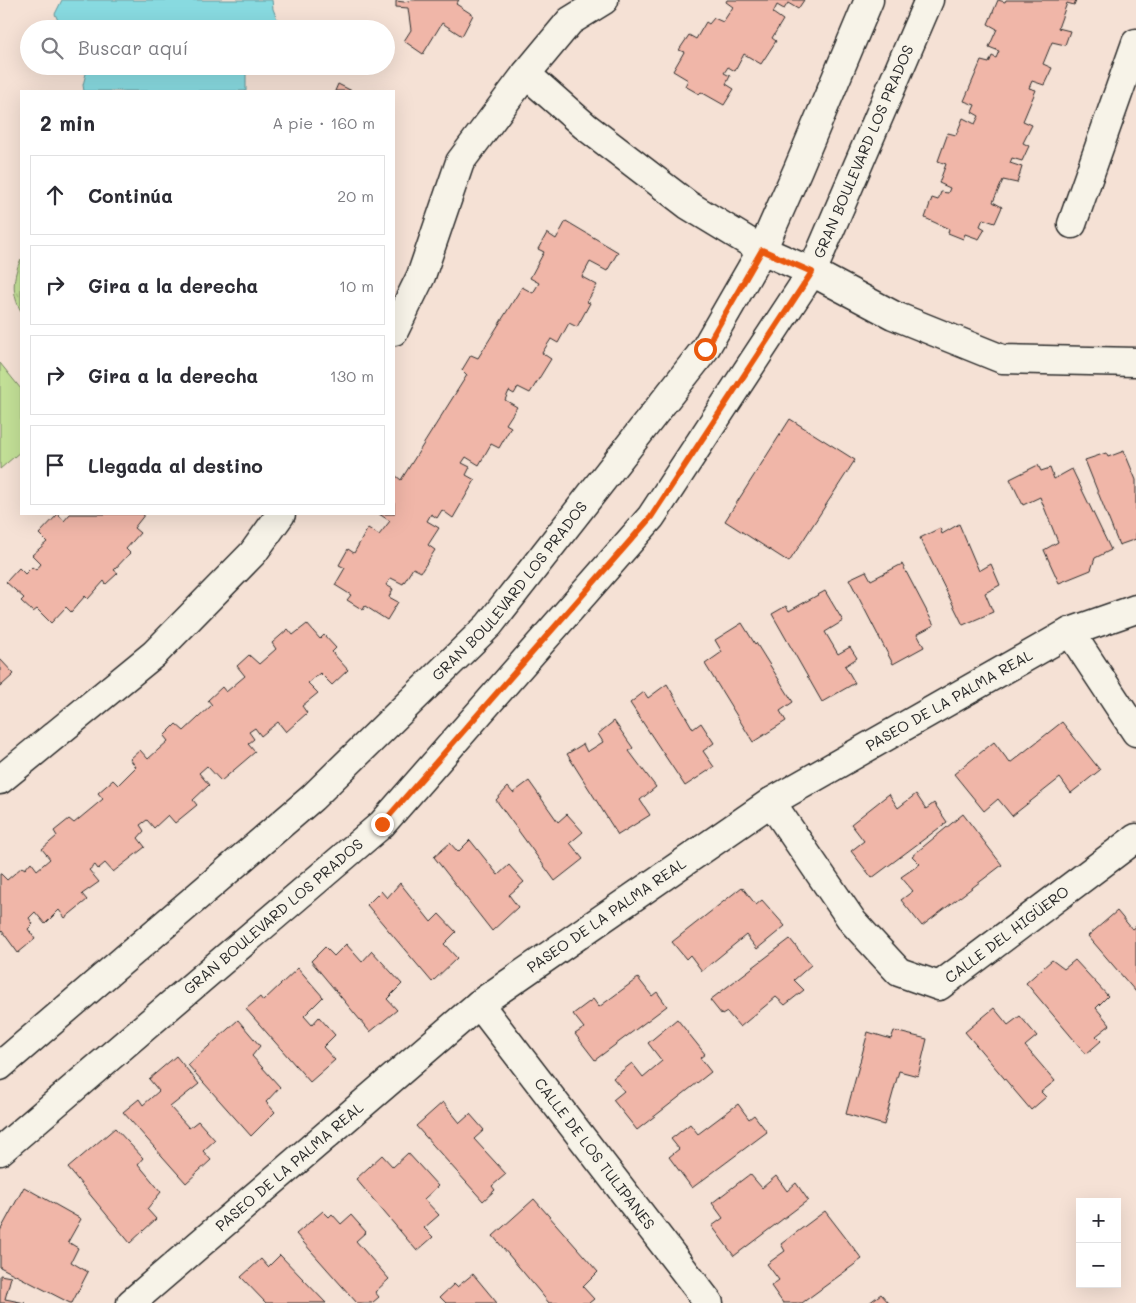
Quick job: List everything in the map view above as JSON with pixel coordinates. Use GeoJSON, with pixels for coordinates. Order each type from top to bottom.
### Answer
{"type":"FeatureCollection","features":[{"type":"Feature","properties":{"kind":"street"},"geometry":{"type":"LineString","coordinates":[[395,329],[421,276],[460,162],[526,74],[570,21],[604,0]]}},
{"type":"Feature","properties":{"kind":"street","name":"GRAN BOULEVARD LOS PRADOS"},"geometry":{"type":"LineString","coordinates":[[0,1066],[312,798],[489,625],[705,349],[762,250],[869,0]]}},
{"type":"Feature","properties":{"kind":"street","name":"GRAN BOULEVARD LOS PRADOS"},"geometry":{"type":"LineString","coordinates":[[0,1151],[382,824],[651,517],[812,272],[929,0]]}},
{"type":"Feature","properties":{"kind":"street"},"geometry":{"type":"LineString","coordinates":[[1072,224],[1135,49]]}},
{"type":"Feature","properties":{"kind":"street"},"geometry":{"type":"LineString","coordinates":[[526,74],[584,126],[688,205],[762,250],[812,272],[893,315],[1002,358],[1136,362]]}},
{"type":"Feature","properties":{"kind":"street"},"geometry":{"type":"LineString","coordinates":[[0,780],[154,654],[253,553],[281,515]]}},
{"type":"Feature","properties":{"kind":"street","name":"PASEO DE LA PALMA REAL"},"geometry":{"type":"LineString","coordinates":[[130,1303],[479,1004],[771,802],[1070,632],[1136,609]]}},
{"type":"Feature","properties":{"kind":"street"},"geometry":{"type":"LineString","coordinates":[[1070,632],[1136,732]]}},
{"type":"Feature","properties":{"kind":"street","name":"CALLE DEL HIGÜERO"},"geometry":{"type":"LineString","coordinates":[[771,802],[853,922],[899,972],[939,986],[1136,838]]}},
{"type":"Feature","properties":{"kind":"street","name":"CALLE DE LOS TULIPANES"},"geometry":{"type":"LineString","coordinates":[[479,1004],[695,1298]]}},
{"type":"Feature","properties":{"kind":"green space"},"geometry":{"type":"Polygon","coordinates":[[[20,262],[20,309],[14,292],[16,272],[20,262]]]}},
{"type":"Feature","properties":{"kind":"green space"},"geometry":{"type":"Polygon","coordinates":[[[0,363],[20,388],[20,452],[0,469],[0,363]]]}},
{"type":"Feature","properties":{"kind":"water"},"geometry":{"type":"Polygon","coordinates":[[[62,0],[272,0],[277,20],[58,20],[55,14],[62,0]]]}},
{"type":"Feature","properties":{"kind":"water"},"geometry":{"type":"Polygon","coordinates":[[[86,75],[246,75],[246,90],[84,90],[86,75]]]}},
{"type":"Feature","properties":{"kind":"building"},"geometry":{"type":"Polygon","coordinates":[[[459,0],[456,4],[473,15],[462,36],[442,23],[423,54],[404,41],[411,30],[408,8],[396,7],[396,1],[459,0]]]}},
{"type":"Feature","properties":{"kind":"building"},"geometry":{"type":"Polygon","coordinates":[[[727,0],[804,0],[798,9],[788,3],[784,9],[777,5],[773,13],[783,20],[772,38],[776,41],[761,64],[744,54],[735,71],[728,67],[724,73],[730,76],[726,84],[734,89],[724,105],[701,92],[699,94],[685,86],[688,80],[673,71],[684,52],[679,50],[689,35],[696,39],[706,22],[709,24],[714,18],[723,22],[733,7],[726,2],[727,0]]]}},
{"type":"Feature","properties":{"kind":"building"},"geometry":{"type":"Polygon","coordinates":[[[998,0],[1005,2],[1006,0],[1076,0],[1074,5],[1067,3],[1058,28],[1070,31],[1065,45],[1052,42],[1043,64],[1052,68],[1044,85],[1032,81],[1029,88],[1036,90],[1023,121],[1032,125],[1023,143],[1029,146],[1022,161],[1012,158],[1010,163],[1022,167],[1017,183],[1003,180],[993,202],[1002,207],[995,223],[983,219],[980,226],[985,229],[979,239],[965,234],[963,239],[948,233],[949,229],[925,218],[932,198],[938,200],[941,192],[948,193],[950,188],[939,183],[946,164],[938,161],[948,133],[956,135],[963,118],[975,124],[979,116],[972,112],[975,105],[964,101],[981,61],[989,63],[992,56],[996,58],[999,51],[989,47],[997,29],[988,24],[998,0]]]}},
{"type":"Feature","properties":{"kind":"building"},"geometry":{"type":"Polygon","coordinates":[[[338,84],[350,90],[335,90],[338,84]]]}},
{"type":"Feature","properties":{"kind":"building"},"geometry":{"type":"Polygon","coordinates":[[[566,221],[618,252],[607,271],[590,262],[582,277],[597,285],[587,302],[590,303],[577,327],[569,323],[558,343],[551,339],[542,353],[551,359],[530,393],[518,387],[514,394],[509,391],[505,400],[517,407],[506,424],[511,427],[499,448],[491,444],[479,465],[466,457],[462,463],[470,467],[466,475],[475,480],[453,518],[442,510],[437,518],[431,514],[427,521],[439,528],[428,545],[435,550],[421,572],[413,568],[403,584],[391,578],[386,585],[393,589],[389,597],[398,602],[387,620],[365,606],[363,610],[347,600],[351,595],[335,585],[345,568],[339,565],[348,549],[354,553],[368,528],[379,535],[390,521],[381,515],[395,515],[395,475],[401,480],[467,375],[462,370],[471,355],[478,358],[522,287],[533,293],[539,283],[530,278],[544,252],[538,249],[547,233],[556,239],[566,221]]]}},
{"type":"Feature","properties":{"kind":"building"},"geometry":{"type":"Polygon","coordinates":[[[790,419],[855,460],[789,562],[725,521],[790,419]]]}},
{"type":"Feature","properties":{"kind":"building"},"geometry":{"type":"Polygon","coordinates":[[[1124,451],[1136,480],[1136,539],[1119,545],[1085,460],[1106,453],[1108,457],[1124,451]]]}},
{"type":"Feature","properties":{"kind":"building"},"geometry":{"type":"Polygon","coordinates":[[[1038,465],[1041,471],[1050,468],[1054,479],[1072,469],[1111,550],[1095,558],[1091,570],[1059,583],[1044,550],[1058,542],[1040,497],[1023,505],[1010,479],[1038,465]]]}},
{"type":"Feature","properties":{"kind":"building"},"geometry":{"type":"Polygon","coordinates":[[[57,515],[64,521],[69,515],[144,515],[134,528],[140,533],[126,549],[130,553],[114,570],[118,573],[106,584],[104,581],[88,599],[85,596],[71,612],[66,607],[51,623],[37,609],[33,612],[21,601],[24,598],[6,582],[19,568],[25,574],[32,567],[36,570],[41,564],[32,555],[47,542],[39,534],[57,515]]]}},
{"type":"Feature","properties":{"kind":"building"},"geometry":{"type":"Polygon","coordinates":[[[959,524],[979,571],[991,564],[1000,585],[985,593],[993,612],[963,625],[920,538],[940,528],[942,534],[959,524]]]}},
{"type":"Feature","properties":{"kind":"building"},"geometry":{"type":"Polygon","coordinates":[[[902,564],[934,625],[917,634],[924,647],[893,664],[849,579],[866,571],[871,580],[902,564]]]}},
{"type":"Feature","properties":{"kind":"building"},"geometry":{"type":"Polygon","coordinates":[[[825,591],[843,621],[825,632],[838,654],[850,647],[857,658],[845,666],[855,683],[822,702],[772,614],[786,606],[789,611],[825,591]]]}},
{"type":"Feature","properties":{"kind":"building"},"geometry":{"type":"Polygon","coordinates":[[[742,623],[793,702],[780,711],[786,721],[753,742],[705,664],[722,652],[715,640],[742,623]]]}},
{"type":"Feature","properties":{"kind":"building"},"geometry":{"type":"Polygon","coordinates":[[[307,624],[320,639],[324,635],[336,648],[332,652],[348,670],[332,685],[320,673],[308,683],[318,693],[302,706],[307,713],[286,732],[278,722],[261,736],[255,728],[249,732],[254,739],[248,744],[255,752],[221,781],[207,766],[199,773],[209,785],[193,800],[197,805],[175,823],[168,815],[154,828],[147,820],[140,825],[144,831],[138,838],[145,847],[113,872],[105,863],[98,869],[95,865],[89,870],[99,882],[82,894],[87,900],[65,918],[59,910],[45,924],[35,912],[29,918],[33,924],[28,929],[35,939],[18,953],[2,931],[0,933],[0,874],[7,880],[22,867],[25,869],[31,862],[37,870],[50,859],[42,849],[57,836],[54,831],[69,819],[74,823],[103,799],[98,793],[113,780],[118,785],[136,767],[130,759],[140,750],[148,759],[168,741],[164,736],[176,724],[184,731],[212,705],[208,700],[222,687],[226,692],[245,676],[237,666],[249,655],[259,664],[276,649],[272,643],[288,629],[293,635],[307,624]]]}},
{"type":"Feature","properties":{"kind":"building"},"geometry":{"type":"Polygon","coordinates":[[[0,659],[14,674],[0,687],[0,659]]]}},
{"type":"Feature","properties":{"kind":"building"},"geometry":{"type":"Polygon","coordinates":[[[667,684],[693,729],[701,723],[714,743],[703,751],[714,767],[685,786],[630,703],[644,692],[648,698],[667,684]]]}},
{"type":"Feature","properties":{"kind":"building"},"geometry":{"type":"Polygon","coordinates":[[[614,721],[633,748],[629,751],[656,787],[640,800],[650,815],[618,835],[567,754],[583,744],[587,752],[603,742],[598,734],[614,721]]]}},
{"type":"Feature","properties":{"kind":"building"},"geometry":{"type":"Polygon","coordinates":[[[1062,722],[1100,770],[1071,793],[1060,778],[1012,816],[998,799],[984,811],[954,774],[994,742],[1010,763],[1062,722]]]}},
{"type":"Feature","properties":{"kind":"building"},"geometry":{"type":"Polygon","coordinates":[[[529,781],[558,822],[567,814],[583,832],[570,843],[583,859],[555,881],[496,800],[508,787],[513,793],[529,781]]]}},
{"type":"Feature","properties":{"kind":"building"},"geometry":{"type":"Polygon","coordinates":[[[889,794],[898,808],[916,794],[926,809],[934,803],[947,822],[872,878],[851,851],[864,841],[851,824],[889,794]]]}},
{"type":"Feature","properties":{"kind":"building"},"geometry":{"type":"Polygon","coordinates":[[[963,814],[1002,865],[922,926],[901,900],[913,891],[901,877],[920,864],[912,856],[963,814]]]}},
{"type":"Feature","properties":{"kind":"building"},"geometry":{"type":"Polygon","coordinates":[[[470,840],[498,875],[509,865],[524,882],[509,895],[518,907],[492,931],[434,857],[450,843],[458,852],[470,840]]]}},
{"type":"Feature","properties":{"kind":"building"},"geometry":{"type":"Polygon","coordinates":[[[400,883],[431,922],[439,914],[456,932],[444,944],[457,958],[432,982],[367,905],[381,891],[387,898],[400,883]]]}},
{"type":"Feature","properties":{"kind":"building"},"geometry":{"type":"Polygon","coordinates":[[[742,887],[756,905],[762,900],[785,926],[757,949],[746,935],[702,971],[690,955],[686,959],[672,942],[742,887]]]}},
{"type":"Feature","properties":{"kind":"building"},"geometry":{"type":"Polygon","coordinates":[[[1117,911],[1132,929],[1136,926],[1136,992],[1088,936],[1117,911]]]}},
{"type":"Feature","properties":{"kind":"building"},"geometry":{"type":"Polygon","coordinates":[[[790,939],[811,965],[794,980],[804,990],[785,1005],[776,997],[740,1027],[727,1012],[722,1015],[710,1000],[790,939]]]}},
{"type":"Feature","properties":{"kind":"building"},"geometry":{"type":"Polygon","coordinates":[[[346,944],[362,962],[372,951],[402,984],[387,999],[397,1010],[370,1032],[311,961],[325,947],[334,956],[346,944]]]}},
{"type":"Feature","properties":{"kind":"building"},"geometry":{"type":"Polygon","coordinates":[[[1052,960],[1064,969],[1075,960],[1108,996],[1096,1008],[1110,1025],[1096,1036],[1101,1041],[1086,1054],[1026,983],[1052,960]]]}},
{"type":"Feature","properties":{"kind":"building"},"geometry":{"type":"Polygon","coordinates":[[[298,968],[323,997],[304,1016],[312,1025],[319,1017],[335,1035],[323,1047],[335,1060],[310,1082],[246,1009],[260,997],[263,1001],[298,968]]]}},
{"type":"Feature","properties":{"kind":"building"},"geometry":{"type":"Polygon","coordinates":[[[638,978],[652,996],[657,992],[667,1006],[595,1060],[575,1034],[584,1028],[573,1014],[593,999],[599,1007],[638,978]]]}},
{"type":"Feature","properties":{"kind":"building"},"geometry":{"type":"Polygon","coordinates":[[[994,1008],[1008,1025],[1020,1016],[1037,1036],[1025,1046],[1055,1081],[1041,1092],[1046,1097],[1031,1110],[965,1032],[994,1008]]]}},
{"type":"Feature","properties":{"kind":"building"},"geometry":{"type":"Polygon","coordinates":[[[677,1019],[705,1054],[700,1058],[711,1072],[637,1130],[613,1100],[624,1091],[613,1078],[632,1063],[643,1077],[662,1061],[648,1043],[677,1019]]]}},
{"type":"Feature","properties":{"kind":"building"},"geometry":{"type":"Polygon","coordinates":[[[238,1020],[260,1046],[252,1056],[280,1087],[266,1102],[275,1112],[251,1136],[188,1065],[238,1020]]]}},
{"type":"Feature","properties":{"kind":"building"},"geometry":{"type":"Polygon","coordinates":[[[894,1031],[927,1039],[918,1076],[899,1071],[884,1125],[846,1114],[868,1032],[891,1039],[894,1031]]]}},
{"type":"Feature","properties":{"kind":"building"},"geometry":{"type":"Polygon","coordinates":[[[176,1056],[199,1084],[170,1107],[189,1128],[198,1121],[215,1140],[203,1151],[211,1160],[186,1183],[123,1112],[139,1099],[143,1105],[159,1091],[149,1079],[176,1056]]]}},
{"type":"Feature","properties":{"kind":"building"},"geometry":{"type":"Polygon","coordinates":[[[443,1102],[460,1123],[470,1114],[484,1130],[474,1139],[506,1174],[492,1186],[495,1190],[483,1201],[416,1126],[443,1102]]]}},
{"type":"Feature","properties":{"kind":"building"},"geometry":{"type":"Polygon","coordinates":[[[738,1104],[749,1119],[754,1115],[767,1132],[692,1188],[669,1157],[679,1149],[671,1139],[690,1124],[698,1134],[738,1104]]]}},
{"type":"Feature","properties":{"kind":"building"},"geometry":{"type":"Polygon","coordinates":[[[115,1128],[143,1158],[138,1164],[161,1192],[147,1209],[156,1219],[130,1243],[68,1168],[115,1128]]]}},
{"type":"Feature","properties":{"kind":"building"},"geometry":{"type":"Polygon","coordinates":[[[408,1153],[438,1186],[424,1199],[439,1215],[424,1228],[433,1237],[417,1251],[356,1179],[382,1155],[393,1167],[408,1153]]]}},
{"type":"Feature","properties":{"kind":"building"},"geometry":{"type":"Polygon","coordinates":[[[750,1174],[762,1188],[776,1176],[787,1191],[796,1183],[808,1200],[734,1256],[712,1226],[723,1218],[712,1203],[750,1174]]]}},
{"type":"Feature","properties":{"kind":"building"},"geometry":{"type":"Polygon","coordinates":[[[24,1187],[81,1219],[68,1242],[78,1248],[71,1262],[88,1272],[72,1303],[0,1267],[0,1231],[24,1187]]]}},
{"type":"Feature","properties":{"kind":"building"},"geometry":{"type":"Polygon","coordinates":[[[534,1199],[598,1272],[583,1287],[594,1299],[589,1303],[549,1303],[493,1236],[534,1199]]]}},
{"type":"Feature","properties":{"kind":"building"},"geometry":{"type":"Polygon","coordinates":[[[323,1211],[329,1217],[332,1214],[341,1224],[351,1215],[366,1232],[356,1241],[389,1279],[375,1292],[379,1297],[372,1303],[357,1303],[296,1234],[323,1211]]]}},
{"type":"Feature","properties":{"kind":"building"},"geometry":{"type":"Polygon","coordinates":[[[825,1211],[862,1259],[802,1303],[783,1303],[771,1286],[779,1280],[767,1264],[785,1251],[781,1244],[825,1211]]]}},
{"type":"Feature","properties":{"kind":"building"},"geometry":{"type":"Polygon","coordinates":[[[280,1255],[326,1303],[266,1303],[241,1277],[261,1259],[268,1267],[280,1255]]]}},
{"type":"Feature","properties":{"kind":"building"},"geometry":{"type":"Polygon","coordinates":[[[473,1274],[497,1303],[446,1303],[440,1297],[454,1284],[457,1287],[473,1274]]]}},
{"type":"Feature","properties":{"kind":"building"},"geometry":{"type":"Polygon","coordinates":[[[0,1275],[11,1277],[5,1299],[25,1303],[0,1303],[0,1275]]]}},
{"type":"Feature","properties":{"kind":"building"},"geometry":{"type":"Polygon","coordinates":[[[881,1294],[889,1303],[869,1303],[881,1294]]]}},
{"type":"Feature","properties":{"kind":"route"},"geometry":{"type":"LineString","coordinates":[[382,824],[651,517],[812,272],[762,250],[705,349]]}}]}
